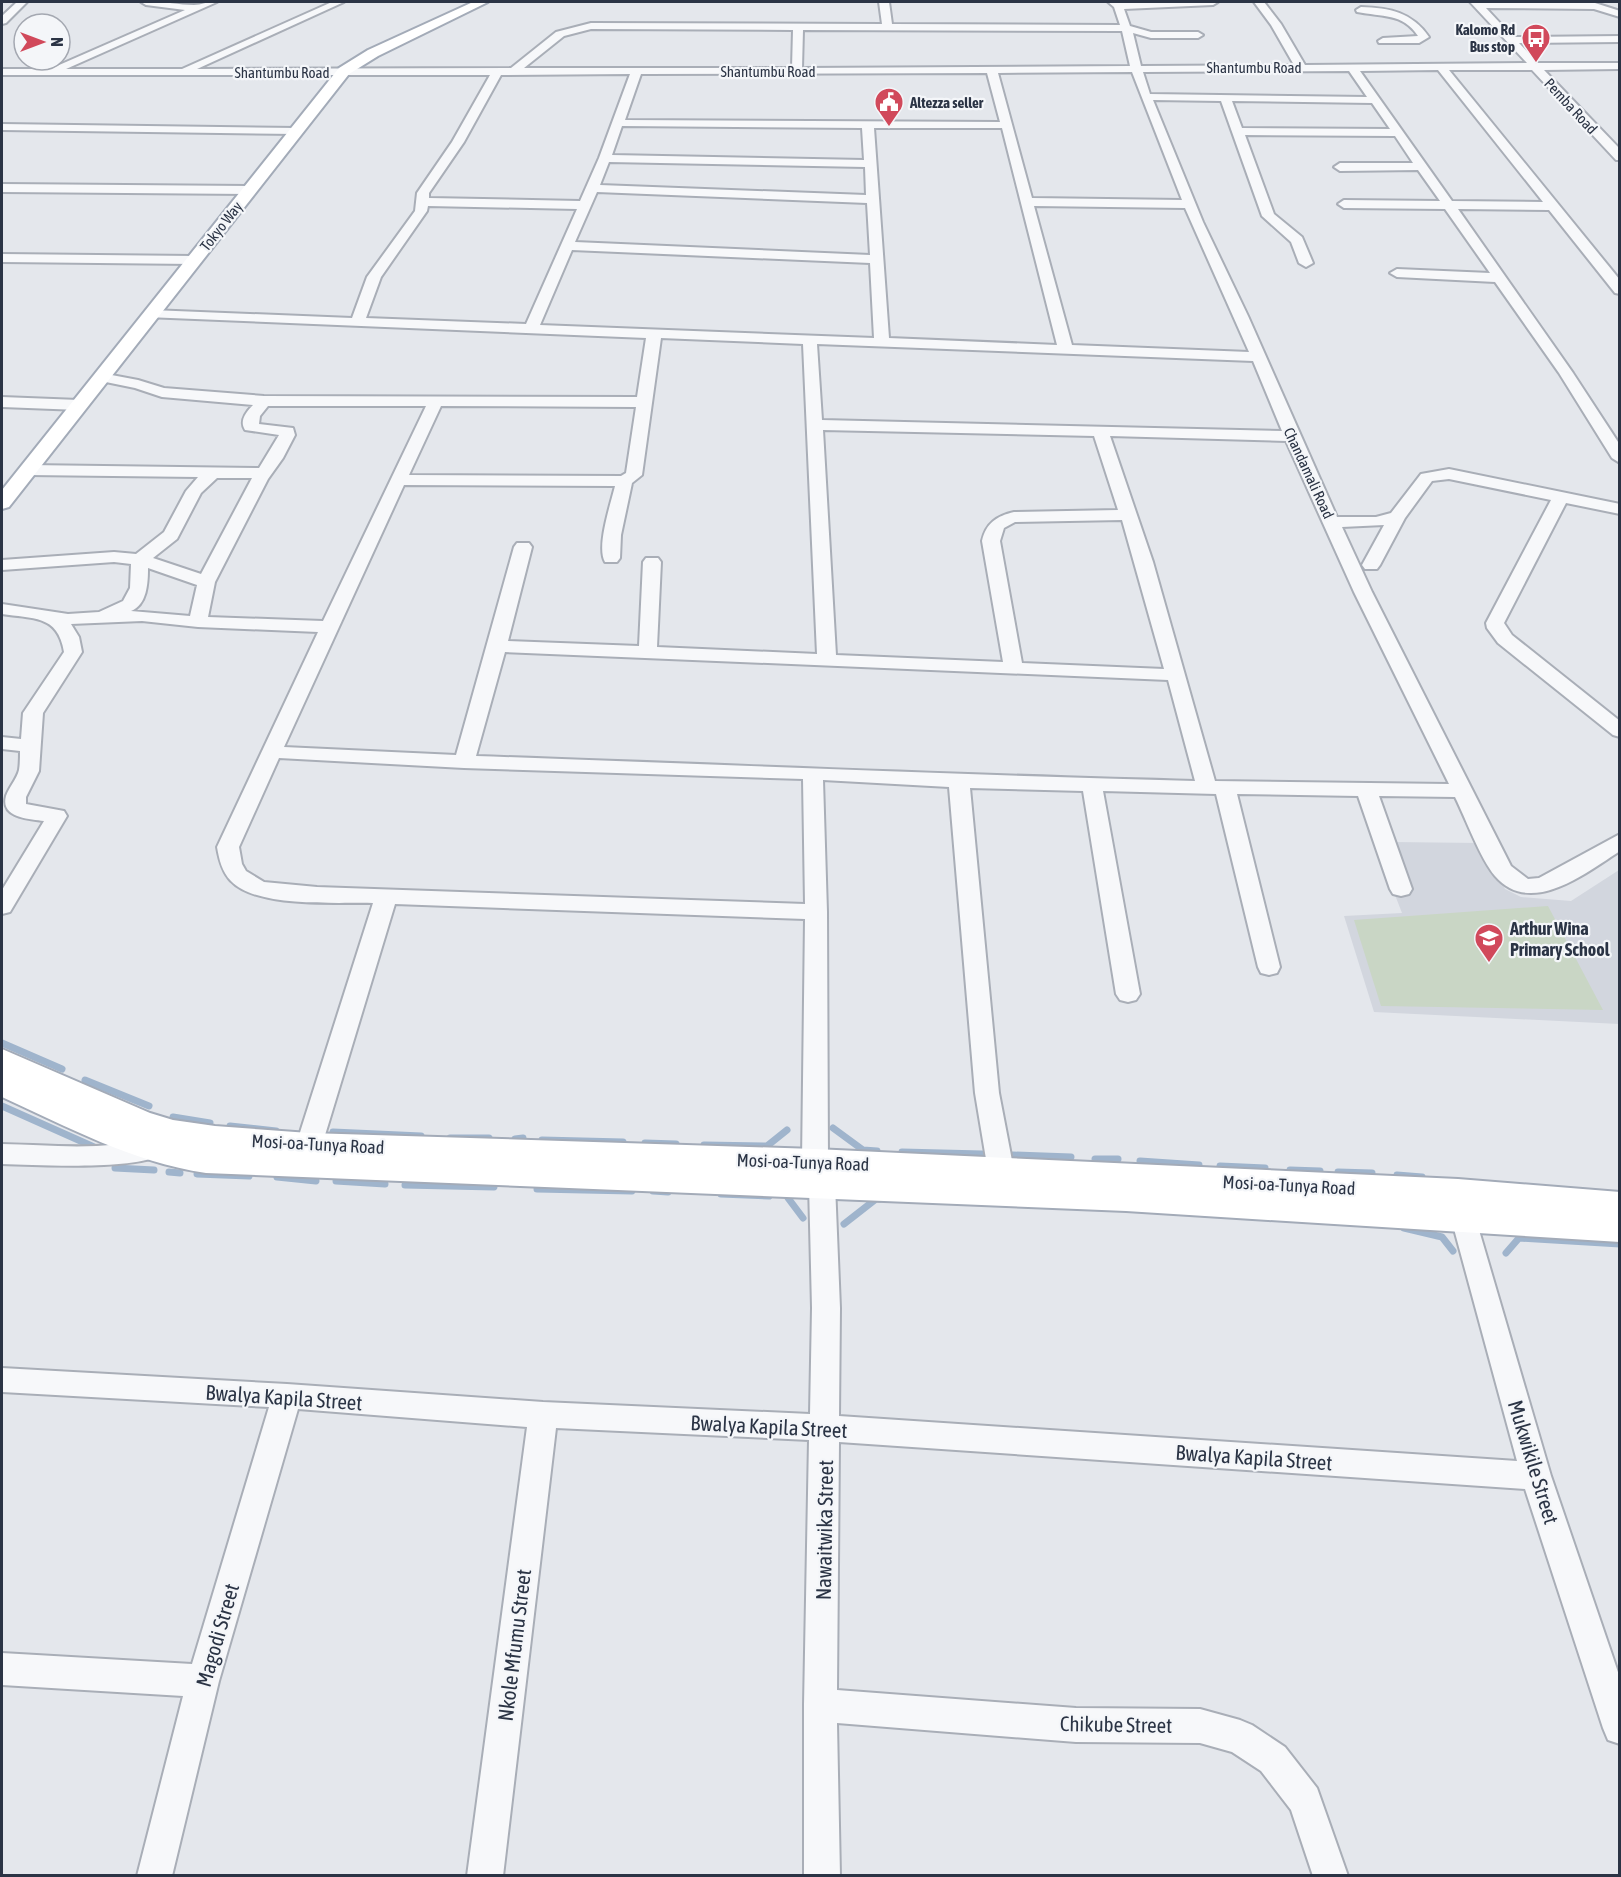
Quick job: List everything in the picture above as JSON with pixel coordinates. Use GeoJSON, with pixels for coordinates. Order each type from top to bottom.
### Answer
{"type":"FeatureCollection","features":[{"type":"Feature","properties":{"kind":"main road","name":"Tokyo Way"},"geometry":{"type":"LineString","coordinates":[[2,503],[344,71],[373,53],[482,2]]}},
{"type":"Feature","properties":{"kind":"main road","name":"Mosi-oa-Tunya Road"},"geometry":{"type":"LineString","coordinates":[[2,1060],[140,1122],[179,1156],[220,1161],[301,1166],[818,1173],[1001,1171],[1460,1205],[1620,1229]]}},
{"type":"Feature","properties":{"kind":"main road","name":"Mosi-oa-Tunya Road"},"geometry":{"type":"LineString","coordinates":[[2,1084],[162,1140],[215,1138],[818,1173],[1015,1192],[1460,1205],[1620,1205]]}},
{"type":"Feature","properties":{"kind":"street"},"geometry":{"type":"LineString","coordinates":[[2,20],[22,2]]}},
{"type":"Feature","properties":{"kind":"street"},"geometry":{"type":"LineString","coordinates":[[146,2],[197,8]]}},
{"type":"Feature","properties":{"kind":"street"},"geometry":{"type":"LineString","coordinates":[[49,73],[85,55],[212,2]]}},
{"type":"Feature","properties":{"kind":"street"},"geometry":{"type":"LineString","coordinates":[[178,72],[339,2]]}},
{"type":"Feature","properties":{"kind":"street"},"geometry":{"type":"LineString","coordinates":[[884,2],[887,27]]}},
{"type":"Feature","properties":{"kind":"street"},"geometry":{"type":"LineString","coordinates":[[1122,4],[1213,2]]}},
{"type":"Feature","properties":{"kind":"street"},"geometry":{"type":"LineString","coordinates":[[1259,2],[1276,24],[1301,66]]}},
{"type":"Feature","properties":{"kind":"street"},"geometry":{"type":"LineString","coordinates":[[1477,3],[1591,6],[1620,14]]}},
{"type":"Feature","properties":{"kind":"street","name":"Pemba Road"},"geometry":{"type":"LineString","coordinates":[[1477,3],[1620,157]]}},
{"type":"Feature","properties":{"kind":"street","name":"Chandamali Road"},"geometry":{"type":"LineString","coordinates":[[1122,4],[1136,68],[1146,98],[1189,204],[1363,592],[1502,870],[1519,884],[1537,886],[1568,872],[1620,841]]}},
{"type":"Feature","properties":{"kind":"street"},"geometry":{"type":"LineString","coordinates":[[1371,19],[1358,8],[1402,14],[1424,37],[1393,54],[1376,30]]}},
{"type":"Feature","properties":{"kind":"street"},"geometry":{"type":"LineString","coordinates":[[513,72],[560,34],[591,26],[1126,28],[1151,35],[1198,35]]}},
{"type":"Feature","properties":{"kind":"street"},"geometry":{"type":"LineString","coordinates":[[797,71],[798,27]]}},
{"type":"Feature","properties":{"kind":"street"},"geometry":{"type":"LineString","coordinates":[[1133,48],[1144,43],[1151,35]]}},
{"type":"Feature","properties":{"kind":"street"},"geometry":{"type":"LineString","coordinates":[[1511,40],[1620,39]]}},
{"type":"Feature","properties":{"kind":"street","name":"Shantumbu Road"},"geometry":{"type":"LineString","coordinates":[[2,72],[636,72],[1352,66],[1393,54],[1441,67],[1620,66]]}},
{"type":"Feature","properties":{"kind":"street"},"geometry":{"type":"LineString","coordinates":[[1352,66],[1566,373],[1620,458]]}},
{"type":"Feature","properties":{"kind":"street"},"geometry":{"type":"LineString","coordinates":[[1441,67],[1553,206],[1586,251],[1620,290]]}},
{"type":"Feature","properties":{"kind":"street"},"geometry":{"type":"LineString","coordinates":[[992,70],[1066,350]]}},
{"type":"Feature","properties":{"kind":"street"},"geometry":{"type":"LineString","coordinates":[[357,322],[374,277],[421,210],[423,194],[458,142],[498,72]]}},
{"type":"Feature","properties":{"kind":"street"},"geometry":{"type":"LineString","coordinates":[[531,329],[605,158],[636,72]]}},
{"type":"Feature","properties":{"kind":"street"},"geometry":{"type":"LineString","coordinates":[[1146,98],[1375,100]]}},
{"type":"Feature","properties":{"kind":"street"},"geometry":{"type":"LineString","coordinates":[[1226,99],[1268,216],[1297,240],[1306,263]]}},
{"type":"Feature","properties":{"kind":"street"},"geometry":{"type":"LineString","coordinates":[[619,123],[1007,125]]}},
{"type":"Feature","properties":{"kind":"street"},"geometry":{"type":"LineString","coordinates":[[868,125],[882,343]]}},
{"type":"Feature","properties":{"kind":"street"},"geometry":{"type":"LineString","coordinates":[[2,127],[296,131]]}},
{"type":"Feature","properties":{"kind":"street"},"geometry":{"type":"LineString","coordinates":[[1239,131],[1397,133]]}},
{"type":"Feature","properties":{"kind":"street"},"geometry":{"type":"LineString","coordinates":[[1599,135],[1620,134]]}},
{"type":"Feature","properties":{"kind":"street"},"geometry":{"type":"LineString","coordinates":[[605,158],[870,164]]}},
{"type":"Feature","properties":{"kind":"street"},"geometry":{"type":"LineString","coordinates":[[1340,167],[1422,166]]}},
{"type":"Feature","properties":{"kind":"street"},"geometry":{"type":"LineString","coordinates":[[2,188],[249,190]]}},
{"type":"Feature","properties":{"kind":"street"},"geometry":{"type":"LineString","coordinates":[[592,188],[872,199]]}},
{"type":"Feature","properties":{"kind":"street"},"geometry":{"type":"LineString","coordinates":[[422,202],[585,205]]}},
{"type":"Feature","properties":{"kind":"street"},"geometry":{"type":"LineString","coordinates":[[1027,202],[1189,204]]}},
{"type":"Feature","properties":{"kind":"street"},"geometry":{"type":"LineString","coordinates":[[1344,204],[1553,206]]}},
{"type":"Feature","properties":{"kind":"street"},"geometry":{"type":"LineString","coordinates":[[567,246],[875,259]]}},
{"type":"Feature","properties":{"kind":"street"},"geometry":{"type":"LineString","coordinates":[[2,258],[194,260]]}},
{"type":"Feature","properties":{"kind":"street"},"geometry":{"type":"LineString","coordinates":[[1397,273],[1501,278]]}},
{"type":"Feature","properties":{"kind":"street"},"geometry":{"type":"LineString","coordinates":[[151,314],[1258,357]]}},
{"type":"Feature","properties":{"kind":"street"},"geometry":{"type":"LineString","coordinates":[[398,480],[624,481],[634,475],[654,334]]}},
{"type":"Feature","properties":{"kind":"street"},"geometry":{"type":"LineString","coordinates":[[810,341],[827,659]]}},
{"type":"Feature","properties":{"kind":"street"},"geometry":{"type":"LineString","coordinates":[[101,377],[138,384],[162,392],[264,401],[644,402]]}},
{"type":"Feature","properties":{"kind":"street"},"geometry":{"type":"LineString","coordinates":[[198,622],[206,582],[264,473],[275,458],[287,431],[251,427],[252,415],[264,401]]}},
{"type":"Feature","properties":{"kind":"street"},"geometry":{"type":"LineString","coordinates":[[436,401],[328,627],[228,847],[229,863],[235,877],[251,886],[276,891],[816,912]]}},
{"type":"Feature","properties":{"kind":"street"},"geometry":{"type":"LineString","coordinates":[[2,402],[79,405]]}},
{"type":"Feature","properties":{"kind":"street"},"geometry":{"type":"LineString","coordinates":[[816,425],[1292,436]]}},
{"type":"Feature","properties":{"kind":"street"},"geometry":{"type":"LineString","coordinates":[[1100,431],[1144,562],[1174,675],[1216,788],[1269,968]]}},
{"type":"Feature","properties":{"kind":"street"},"geometry":{"type":"LineString","coordinates":[[28,470],[264,473]]}},
{"type":"Feature","properties":{"kind":"street"},"geometry":{"type":"LineString","coordinates":[[91,618],[115,612],[130,605],[138,588],[140,559],[171,535],[194,491],[212,473]]}},
{"type":"Feature","properties":{"kind":"street"},"geometry":{"type":"LineString","coordinates":[[1371,565],[1397,518],[1427,477],[1435,474],[1449,474],[1620,509]]}},
{"type":"Feature","properties":{"kind":"street"},"geometry":{"type":"LineString","coordinates":[[611,558],[612,535],[624,481]]}},
{"type":"Feature","properties":{"kind":"street"},"geometry":{"type":"LineString","coordinates":[[1561,497],[1495,623],[1496,628],[1504,639],[1619,730]]}},
{"type":"Feature","properties":{"kind":"street"},"geometry":{"type":"LineString","coordinates":[[1013,667],[991,541],[997,526],[1006,519],[1014,517],[1128,515]]}},
{"type":"Feature","properties":{"kind":"street"},"geometry":{"type":"LineString","coordinates":[[1332,522],[1377,522],[1397,518]]}},
{"type":"Feature","properties":{"kind":"street"},"geometry":{"type":"LineString","coordinates":[[464,762],[523,547]]}},
{"type":"Feature","properties":{"kind":"street"},"geometry":{"type":"LineString","coordinates":[[2,565],[114,556],[140,559],[206,582]]}},
{"type":"Feature","properties":{"kind":"street"},"geometry":{"type":"LineString","coordinates":[[648,652],[652,562]]}},
{"type":"Feature","properties":{"kind":"street"},"geometry":{"type":"LineString","coordinates":[[2,609],[54,618],[142,616],[198,622],[328,627]]}},
{"type":"Feature","properties":{"kind":"street"},"geometry":{"type":"LineString","coordinates":[[2,907],[57,816],[27,812],[16,808],[16,797],[29,771],[33,713],[73,652],[66,627],[54,618]]}},
{"type":"Feature","properties":{"kind":"street"},"geometry":{"type":"LineString","coordinates":[[497,646],[1174,675]]}},
{"type":"Feature","properties":{"kind":"street"},"geometry":{"type":"LineString","coordinates":[[2,743],[31,746]]}},
{"type":"Feature","properties":{"kind":"street"},"geometry":{"type":"LineString","coordinates":[[272,752],[464,762],[813,773],[959,781],[1216,788],[1464,791]]}},
{"type":"Feature","properties":{"kind":"street","name":"Nawaitwika Street"},"geometry":{"type":"LineString","coordinates":[[813,773],[818,1173],[826,1308],[826,1428],[820,1705],[822,1875]]}},
{"type":"Feature","properties":{"kind":"street"},"geometry":{"type":"LineString","coordinates":[[959,781],[987,1093],[1001,1171]]}},
{"type":"Feature","properties":{"kind":"street"},"geometry":{"type":"LineString","coordinates":[[1092,784],[1128,994]]}},
{"type":"Feature","properties":{"kind":"street"},"geometry":{"type":"LineString","coordinates":[[1366,790],[1401,889]]}},
{"type":"Feature","properties":{"kind":"street"},"geometry":{"type":"LineString","coordinates":[[309,1145],[386,896]]}},
{"type":"Feature","properties":{"kind":"street"},"geometry":{"type":"LineString","coordinates":[[2,1154],[103,1155],[162,1140]]}},
{"type":"Feature","properties":{"kind":"street","name":"Mukwikile Street"},"geometry":{"type":"LineString","coordinates":[[1460,1205],[1536,1476],[1620,1728]]}},
{"type":"Feature","properties":{"kind":"street","name":"Bwalya Kapila Street"},"geometry":{"type":"LineString","coordinates":[[2,1380],[287,1396],[543,1415],[826,1428],[1536,1476]]}},
{"type":"Feature","properties":{"kind":"street","name":"Magodi Street"},"geometry":{"type":"LineString","coordinates":[[154,1875],[203,1681],[287,1396]]}},
{"type":"Feature","properties":{"kind":"street","name":"Nkole Mfumu Street"},"geometry":{"type":"LineString","coordinates":[[485,1875],[543,1415]]}},
{"type":"Feature","properties":{"kind":"street"},"geometry":{"type":"LineString","coordinates":[[2,1669],[203,1681]]}},
{"type":"Feature","properties":{"kind":"street","name":"Chikube Street"},"geometry":{"type":"LineString","coordinates":[[820,1705],[1076,1725],[1200,1726],[1240,1737],[1273,1759],[1305,1800],[1331,1875]]}},
{"type":"Feature","properties":{"kind":"shaded area","name":"Arthur Wina Primary School"},"geometry":{"type":"Polygon","coordinates":[[[1392,842],[1479,843],[1505,889],[1521,897],[1571,901],[1619,870],[1619,1024],[1374,1012],[1344,916],[1402,913],[1395,895],[1411,893],[1392,842]]]}},
{"type":"Feature","properties":{"kind":"green space"},"geometry":{"type":"Polygon","coordinates":[[[1548,906],[1603,1010],[1381,1006],[1354,920],[1548,906]]]}},
{"type":"Feature","properties":{"kind":"waterway"},"geometry":{"type":"LineString","coordinates":[[2,1043],[62,1069]]}},
{"type":"Feature","properties":{"kind":"waterway"},"geometry":{"type":"LineString","coordinates":[[85,1080],[149,1106]]}},
{"type":"Feature","properties":{"kind":"waterway"},"geometry":{"type":"LineString","coordinates":[[2,1106],[94,1147]]}},
{"type":"Feature","properties":{"kind":"waterway"},"geometry":{"type":"LineString","coordinates":[[173,1117],[210,1123]]}},
{"type":"Feature","properties":{"kind":"waterway"},"geometry":{"type":"LineString","coordinates":[[230,1126],[276,1131]]}},
{"type":"Feature","properties":{"kind":"waterway"},"geometry":{"type":"LineString","coordinates":[[833,1128],[863,1150],[877,1151]]}},
{"type":"Feature","properties":{"kind":"waterway"},"geometry":{"type":"LineString","coordinates":[[704,1145],[767,1146],[787,1130]]}},
{"type":"Feature","properties":{"kind":"waterway"},"geometry":{"type":"LineString","coordinates":[[333,1132],[421,1136]]}},
{"type":"Feature","properties":{"kind":"waterway"},"geometry":{"type":"LineString","coordinates":[[450,1138],[489,1138]]}},
{"type":"Feature","properties":{"kind":"waterway"},"geometry":{"type":"LineString","coordinates":[[515,1139],[523,1138]]}},
{"type":"Feature","properties":{"kind":"waterway"},"geometry":{"type":"LineString","coordinates":[[542,1140],[623,1142]]}},
{"type":"Feature","properties":{"kind":"waterway"},"geometry":{"type":"LineString","coordinates":[[645,1143],[676,1144]]}},
{"type":"Feature","properties":{"kind":"waterway"},"geometry":{"type":"LineString","coordinates":[[902,1152],[982,1154]]}},
{"type":"Feature","properties":{"kind":"waterway"},"geometry":{"type":"LineString","coordinates":[[1013,1155],[1071,1157]]}},
{"type":"Feature","properties":{"kind":"waterway"},"geometry":{"type":"LineString","coordinates":[[1095,1159],[1118,1159]]}},
{"type":"Feature","properties":{"kind":"waterway"},"geometry":{"type":"LineString","coordinates":[[1140,1161],[1199,1165]]}},
{"type":"Feature","properties":{"kind":"waterway"},"geometry":{"type":"LineString","coordinates":[[1220,1166],[1265,1168]]}},
{"type":"Feature","properties":{"kind":"waterway"},"geometry":{"type":"LineString","coordinates":[[115,1168],[154,1170]]}},
{"type":"Feature","properties":{"kind":"waterway"},"geometry":{"type":"LineString","coordinates":[[1290,1170],[1320,1171]]}},
{"type":"Feature","properties":{"kind":"waterway"},"geometry":{"type":"LineString","coordinates":[[169,1172],[180,1173]]}},
{"type":"Feature","properties":{"kind":"waterway"},"geometry":{"type":"LineString","coordinates":[[1338,1172],[1372,1173]]}},
{"type":"Feature","properties":{"kind":"waterway"},"geometry":{"type":"LineString","coordinates":[[197,1174],[249,1176]]}},
{"type":"Feature","properties":{"kind":"waterway"},"geometry":{"type":"LineString","coordinates":[[1397,1175],[1422,1177]]}},
{"type":"Feature","properties":{"kind":"waterway"},"geometry":{"type":"LineString","coordinates":[[277,1177],[316,1181]]}},
{"type":"Feature","properties":{"kind":"waterway"},"geometry":{"type":"LineString","coordinates":[[336,1181],[385,1184]]}},
{"type":"Feature","properties":{"kind":"waterway"},"geometry":{"type":"LineString","coordinates":[[405,1185],[494,1187]]}},
{"type":"Feature","properties":{"kind":"waterway"},"geometry":{"type":"LineString","coordinates":[[537,1189],[632,1191]]}},
{"type":"Feature","properties":{"kind":"waterway"},"geometry":{"type":"LineString","coordinates":[[653,1191],[668,1192]]}},
{"type":"Feature","properties":{"kind":"waterway"},"geometry":{"type":"LineString","coordinates":[[721,1194],[769,1196]]}},
{"type":"Feature","properties":{"kind":"waterway"},"geometry":{"type":"LineString","coordinates":[[788,1198],[803,1218]]}},
{"type":"Feature","properties":{"kind":"waterway"},"geometry":{"type":"LineString","coordinates":[[844,1224],[876,1199],[880,1199]]}},
{"type":"Feature","properties":{"kind":"waterway"},"geometry":{"type":"LineString","coordinates":[[1404,1228],[1442,1237],[1453,1251]]}},
{"type":"Feature","properties":{"kind":"waterway"},"geometry":{"type":"LineString","coordinates":[[1506,1253],[1519,1238],[1620,1244]]}},
{"type":"Feature","properties":{"kind":"place","name":"Kalomo Rd Bus stop"},"geometry":{"type":"Point","coordinates":[1536,64]}},
{"type":"Feature","properties":{"kind":"place","name":"Altezza seller"},"geometry":{"type":"Point","coordinates":[889,128]}},
{"type":"Feature","properties":{"kind":"place","name":"Arthur Wina Primary School"},"geometry":{"type":"Point","coordinates":[1489,964]}}]}
